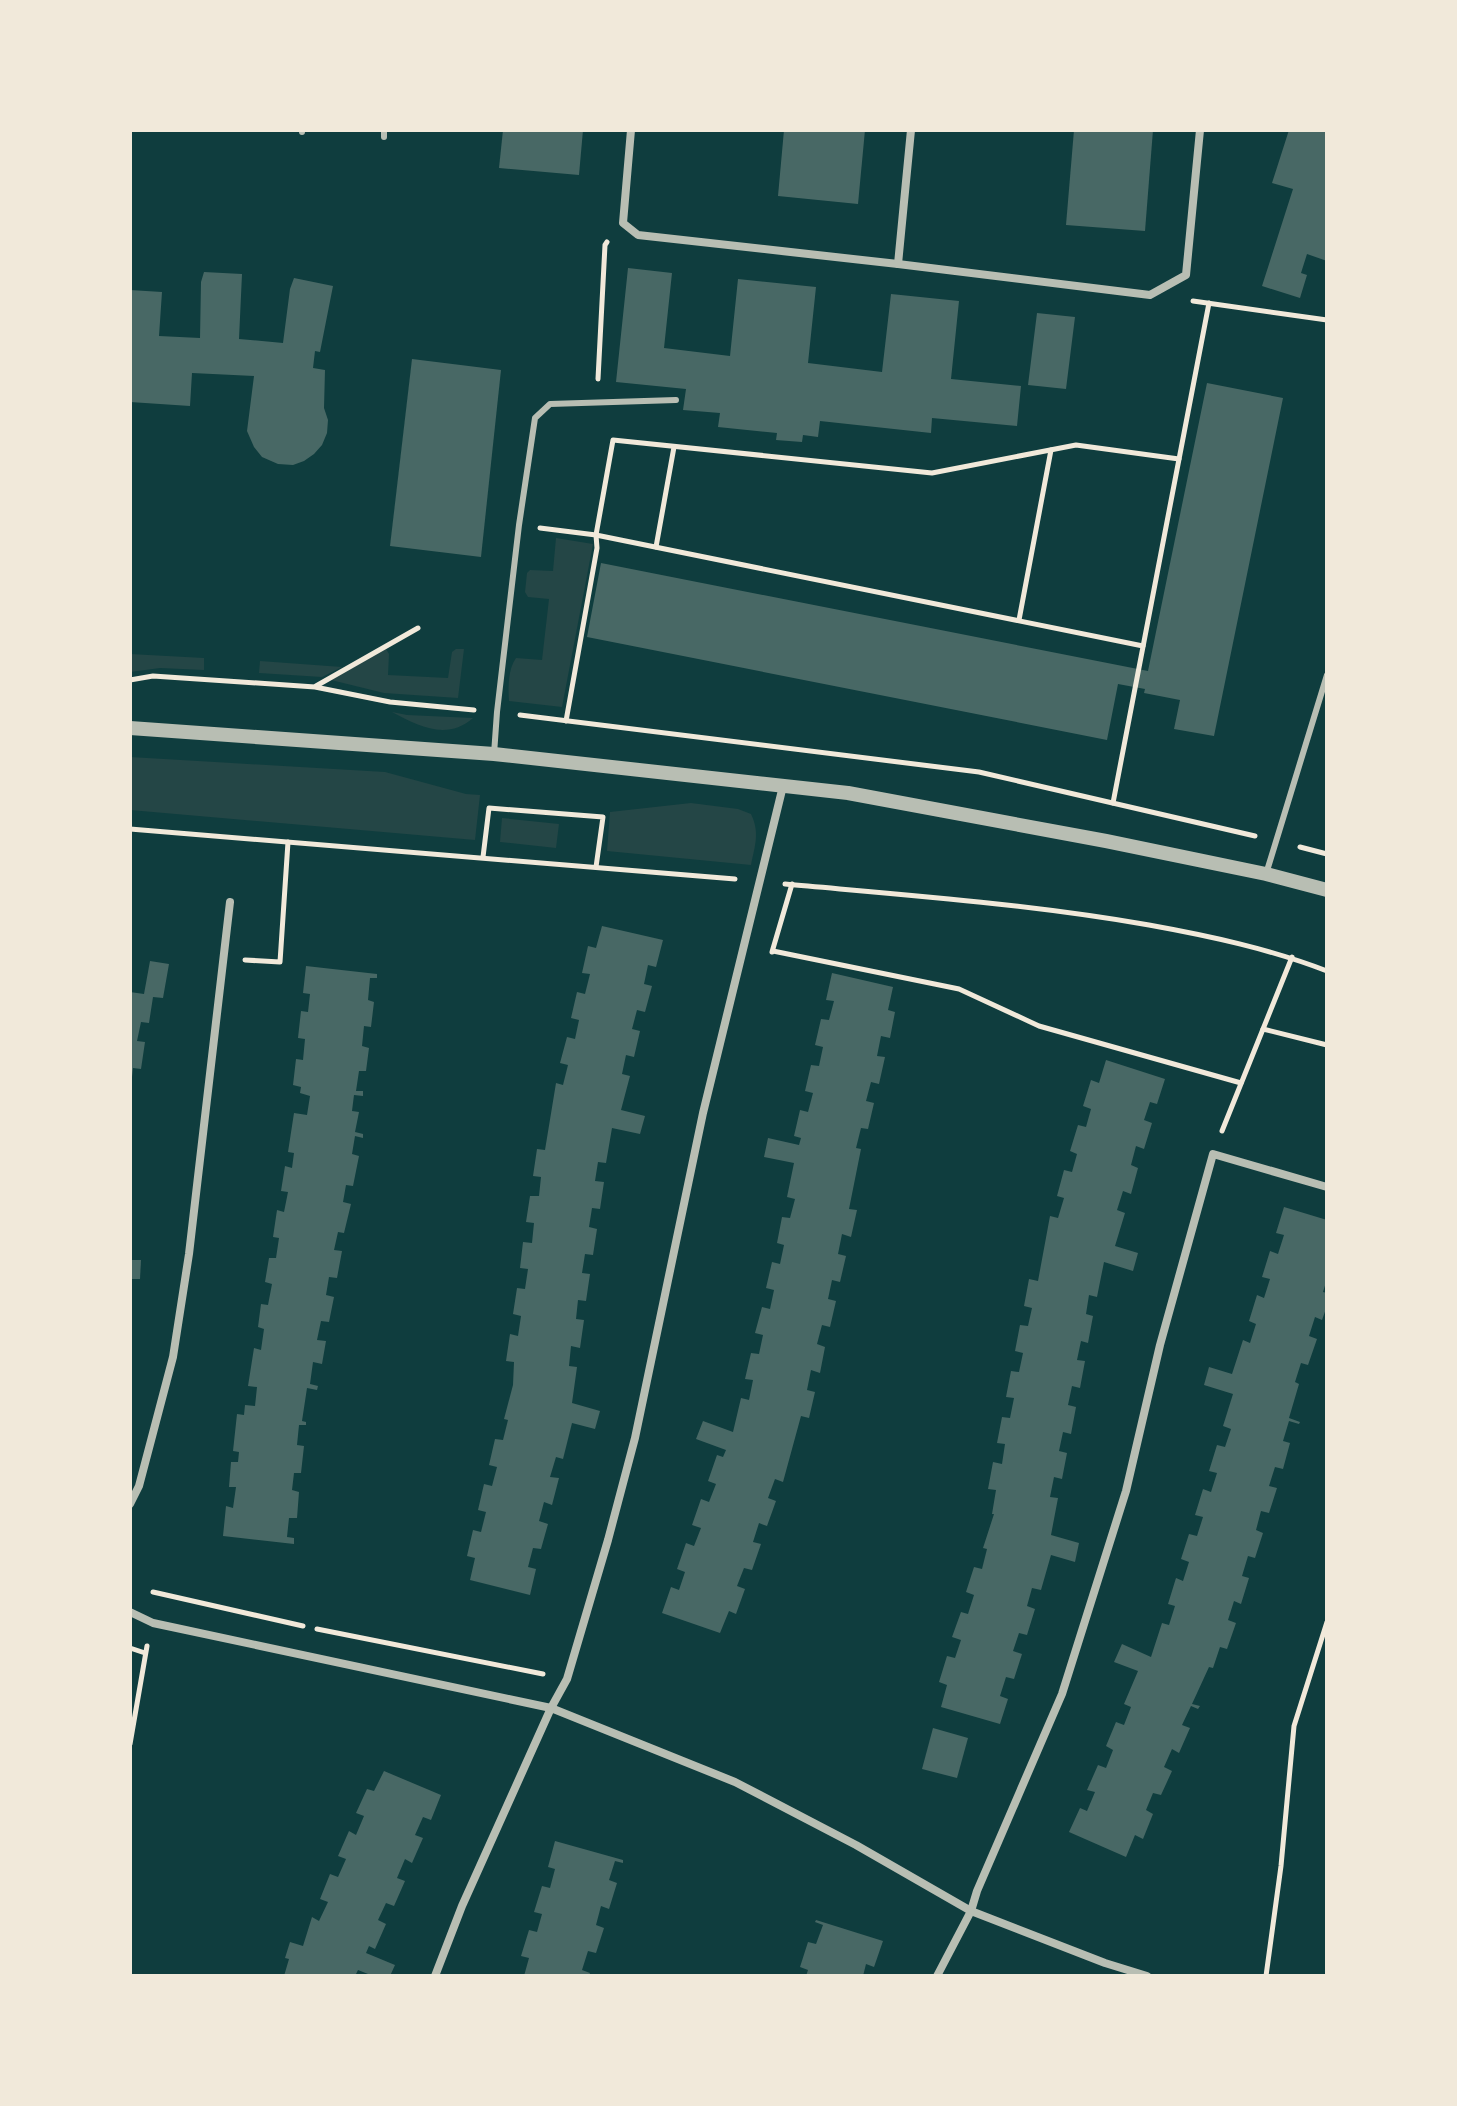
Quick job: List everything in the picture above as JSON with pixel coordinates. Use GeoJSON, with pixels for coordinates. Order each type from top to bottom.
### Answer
{"type":"FeatureCollection","features":[{"type":"Feature","properties":{"kind":"street"},"geometry":{"type":"LineString","coordinates":[[631,130],[623,223],[638,235],[1150,295],[1186,275],[1200,130]]}},
{"type":"Feature","properties":{"kind":"street"},"geometry":{"type":"LineString","coordinates":[[898,264],[911,130]]}},
{"type":"Feature","properties":{"kind":"street"},"geometry":{"type":"LineString","coordinates":[[130,728],[494,754],[848,793],[1106,841],[1266,874],[1327,890]]}},
{"type":"Feature","properties":{"kind":"street"},"geometry":{"type":"LineString","coordinates":[[435,1976],[462,1906],[567,1679],[608,1540],[635,1438],[706,1098],[783,786]]}},
{"type":"Feature","properties":{"kind":"street"},"geometry":{"type":"LineString","coordinates":[[130,1504],[139,1486],[173,1357],[189,1254],[230,902]]}},
{"type":"Feature","properties":{"kind":"street"},"geometry":{"type":"LineString","coordinates":[[937,1976],[971,1911],[1062,1694],[1126,1491],[1160,1345],[1213,1154],[1327,1187]]}},
{"type":"Feature","properties":{"kind":"street"},"geometry":{"type":"LineString","coordinates":[[130,1612],[153,1623],[551,1708],[735,1782],[856,1845],[971,1911],[1147,1976]]}},
{"type":"Feature","properties":{"kind":"lane"},"geometry":{"type":"LineString","coordinates":[[494,754],[519,525],[535,418],[550,404],[676,400]]}},
{"type":"Feature","properties":{"kind":"lane"},"geometry":{"type":"LineString","coordinates":[[1266,874],[1327,675]]}},
{"type":"Feature","properties":{"kind":"path"},"geometry":{"type":"LineString","coordinates":[[597,402],[605,245],[623,223]]}},
{"type":"Feature","properties":{"kind":"path"},"geometry":{"type":"LineString","coordinates":[[1150,295],[1327,320]]}},
{"type":"Feature","properties":{"kind":"path"},"geometry":{"type":"LineString","coordinates":[[1113,803],[1209,303]]}},
{"type":"Feature","properties":{"kind":"path"},"geometry":{"type":"LineString","coordinates":[[566,721],[613,440],[932,473],[1076,445],[1179,459]]}},
{"type":"Feature","properties":{"kind":"path"},"geometry":{"type":"LineString","coordinates":[[656,547],[674,447]]}},
{"type":"Feature","properties":{"kind":"path"},"geometry":{"type":"LineString","coordinates":[[1019,620],[1051,450]]}},
{"type":"Feature","properties":{"kind":"path"},"geometry":{"type":"LineString","coordinates":[[519,525],[596,535],[1143,646]]}},
{"type":"Feature","properties":{"kind":"path"},"geometry":{"type":"LineString","coordinates":[[130,680],[153,676],[315,687],[418,628]]}},
{"type":"Feature","properties":{"kind":"path"},"geometry":{"type":"LineString","coordinates":[[483,857],[489,808],[603,817],[596,867]]}},
{"type":"Feature","properties":{"kind":"path"},"geometry":{"type":"LineString","coordinates":[[224,958],[280,962],[288,842]]}},
{"type":"Feature","properties":{"kind":"path"},"geometry":{"type":"LineString","coordinates":[[773,951],[959,989],[1039,1026],[1241,1083]]}},
{"type":"Feature","properties":{"kind":"path"},"geometry":{"type":"LineString","coordinates":[[1213,1154],[1292,957]]}},
{"type":"Feature","properties":{"kind":"path"},"geometry":{"type":"LineString","coordinates":[[1263,1029],[1327,1045]]}},
{"type":"Feature","properties":{"kind":"path"},"geometry":{"type":"LineString","coordinates":[[147,1590],[317,1629],[567,1679]]}},
{"type":"Feature","properties":{"kind":"path"},"geometry":{"type":"LineString","coordinates":[[1266,1976],[1281,1866],[1294,1726],[1327,1622]]}},
{"type":"Feature","properties":{"kind":"path"},"geometry":{"type":"LineString","coordinates":[[130,1648],[145,1653],[130,1744]]}},
{"type":"Feature","properties":{"kind":"shaded area"},"geometry":{"type":"Polygon","coordinates":[[[556,538],[593,544],[562,707],[509,701],[510,673],[516,658],[542,660],[549,599],[528,597],[525,592],[527,573],[530,570],[553,571],[556,538]]]}},
{"type":"Feature","properties":{"kind":"shaded area"},"geometry":{"type":"Polygon","coordinates":[[[386,649],[389,654],[388,675],[448,678],[452,652],[464,649],[458,698],[384,693],[331,680],[386,649]]]}},
{"type":"Feature","properties":{"kind":"shaded area"},"geometry":{"type":"Polygon","coordinates":[[[130,654],[204,658],[204,670],[160,668],[130,672],[130,654]]]}},
{"type":"Feature","properties":{"kind":"shaded area"},"geometry":{"type":"Polygon","coordinates":[[[260,661],[342,667],[322,677],[259,673],[260,661]]]}},
{"type":"Feature","properties":{"kind":"shaded area"},"geometry":{"type":"Polygon","coordinates":[[[392,712],[473,718],[453,729],[443,730],[422,726],[392,712]]]}},
{"type":"Feature","properties":{"kind":"shaded area"},"geometry":{"type":"Polygon","coordinates":[[[130,757],[385,772],[480,795],[475,840],[130,810],[130,757]]]}},
{"type":"Feature","properties":{"kind":"shaded area"},"geometry":{"type":"Polygon","coordinates":[[[691,803],[738,809],[751,814],[756,833],[751,865],[607,851],[610,812],[691,803]]]}},
{"type":"Feature","properties":{"kind":"shaded area"},"geometry":{"type":"Polygon","coordinates":[[[502,818],[559,824],[556,848],[500,842],[502,818]]]}},
{"type":"Feature","properties":{"kind":"building"},"geometry":{"type":"Polygon","coordinates":[[[503,130],[583,130],[579,175],[499,168],[503,130]]]}},
{"type":"Feature","properties":{"kind":"building"},"geometry":{"type":"Polygon","coordinates":[[[784,130],[865,130],[858,204],[778,196],[784,130]]]}},
{"type":"Feature","properties":{"kind":"building"},"geometry":{"type":"Polygon","coordinates":[[[1074,130],[1153,130],[1145,231],[1066,225],[1074,130]]]}},
{"type":"Feature","properties":{"kind":"building"},"geometry":{"type":"Polygon","coordinates":[[[1289,130],[1327,130],[1327,261],[1307,254],[1301,273],[1307,275],[1300,298],[1262,286],[1293,189],[1272,183],[1289,130]]]}},
{"type":"Feature","properties":{"kind":"building"},"geometry":{"type":"Polygon","coordinates":[[[628,268],[672,273],[664,348],[730,356],[738,279],[816,287],[808,363],[882,372],[891,294],[959,301],[951,379],[1021,386],[1017,426],[932,418],[931,433],[820,421],[818,437],[803,435],[802,442],[776,440],[777,433],[718,427],[720,413],[683,410],[686,389],[616,382],[628,268]]]}},
{"type":"Feature","properties":{"kind":"building"},"geometry":{"type":"Polygon","coordinates":[[[204,272],[242,274],[239,339],[283,343],[294,278],[333,286],[320,352],[315,351],[313,368],[325,370],[327,433],[322,445],[304,461],[293,465],[278,464],[262,457],[254,447],[247,431],[254,376],[192,373],[190,406],[130,402],[130,290],[162,292],[159,336],[200,338],[204,272]]]}},
{"type":"Feature","properties":{"kind":"building"},"geometry":{"type":"Polygon","coordinates":[[[1037,313],[1075,317],[1066,389],[1028,385],[1037,313]]]}},
{"type":"Feature","properties":{"kind":"building"},"geometry":{"type":"Polygon","coordinates":[[[412,359],[501,370],[481,557],[390,546],[412,359]]]}},
{"type":"Feature","properties":{"kind":"building"},"geometry":{"type":"Polygon","coordinates":[[[1207,383],[1283,398],[1214,736],[1174,729],[1180,700],[1118,684],[1107,740],[587,637],[601,563],[1148,671],[1207,383]]]}},
{"type":"Feature","properties":{"kind":"building"},"geometry":{"type":"Polygon","coordinates":[[[602,926],[663,940],[656,967],[648,965],[644,984],[652,986],[645,1012],[637,1010],[632,1029],[640,1031],[634,1057],[626,1055],[622,1074],[630,1076],[621,1110],[645,1116],[640,1134],[612,1128],[606,1163],[598,1162],[595,1181],[604,1182],[600,1209],[592,1208],[589,1227],[597,1229],[593,1255],[585,1254],[582,1273],[590,1274],[586,1301],[578,1300],[576,1319],[584,1320],[580,1348],[571,1346],[569,1366],[577,1367],[572,1403],[600,1411],[595,1429],[572,1423],[563,1459],[556,1457],[550,1477],[559,1478],[552,1505],[544,1502],[539,1521],[548,1524],[541,1549],[533,1548],[528,1567],[536,1569],[530,1595],[470,1580],[475,1558],[467,1556],[473,1530],[481,1532],[486,1512],[478,1510],[484,1484],[492,1486],[497,1467],[489,1465],[495,1439],[503,1440],[508,1420],[504,1419],[513,1385],[514,1362],[506,1361],[510,1334],[518,1336],[521,1316],[513,1314],[517,1288],[525,1289],[528,1269],[520,1268],[523,1242],[532,1243],[534,1223],[526,1222],[530,1196],[539,1196],[541,1177],[533,1176],[537,1149],[545,1150],[556,1083],[563,1085],[568,1065],[560,1063],[567,1037],[575,1039],[579,1020],[571,1018],[577,992],[585,994],[590,974],[582,973],[588,946],[596,948],[602,926]]]}},
{"type":"Feature","properties":{"kind":"building"},"geometry":{"type":"Polygon","coordinates":[[[150,961],[169,964],[163,998],[153,997],[149,1023],[141,1022],[137,1041],[145,1042],[141,1069],[133,1068],[130,1077],[130,992],[144,994],[150,961]]]}},
{"type":"Feature","properties":{"kind":"building"},"geometry":{"type":"Polygon","coordinates":[[[306,966],[377,974],[377,978],[370,978],[368,1000],[374,1002],[371,1027],[364,1026],[362,1046],[369,1048],[366,1071],[359,1071],[356,1091],[363,1091],[363,1096],[354,1095],[352,1111],[359,1112],[355,1132],[363,1134],[363,1138],[355,1136],[352,1154],[359,1156],[353,1186],[346,1185],[343,1202],[351,1204],[344,1233],[338,1232],[334,1250],[342,1251],[337,1278],[329,1277],[326,1295],[334,1297],[329,1322],[321,1321],[317,1340],[326,1341],[322,1364],[313,1362],[310,1384],[318,1386],[317,1390],[307,1388],[302,1421],[306,1425],[299,1425],[297,1445],[304,1446],[301,1473],[294,1473],[292,1490],[299,1492],[297,1518],[289,1518],[287,1537],[294,1538],[294,1544],[223,1536],[226,1506],[233,1508],[236,1487],[229,1487],[231,1462],[238,1462],[239,1452],[233,1451],[237,1414],[244,1415],[245,1405],[255,1406],[257,1387],[248,1386],[254,1348],[261,1350],[264,1329],[258,1327],[261,1304],[268,1305],[272,1284],[265,1282],[269,1258],[276,1258],[279,1238],[273,1237],[277,1210],[284,1212],[288,1192],[281,1191],[285,1166],[292,1168],[294,1153],[288,1152],[294,1113],[307,1115],[310,1096],[300,1093],[301,1087],[293,1085],[296,1059],[303,1060],[305,1039],[298,1038],[301,1011],[308,1012],[310,994],[303,993],[306,966]]]}},
{"type":"Feature","properties":{"kind":"building"},"geometry":{"type":"Polygon","coordinates":[[[832,973],[893,987],[888,1010],[895,1012],[890,1038],[881,1036],[877,1056],[885,1057],[879,1084],[871,1082],[866,1101],[874,1103],[868,1129],[861,1128],[856,1148],[861,1149],[849,1209],[857,1210],[851,1237],[842,1234],[838,1254],[846,1256],[840,1282],[832,1280],[828,1299],[836,1301],[830,1327],[822,1325],[817,1344],[825,1347],[820,1373],[811,1370],[807,1390],[815,1392],[809,1418],[801,1416],[783,1482],[775,1479],[768,1498],[776,1501],[767,1526],[759,1523],[753,1542],[761,1544],[752,1570],[744,1568],[737,1586],[745,1589],[736,1614],[729,1611],[720,1633],[662,1613],[671,1587],[679,1590],[685,1572],[677,1569],[686,1543],[694,1546],[701,1528],[692,1525],[701,1499],[709,1502],[716,1484],[708,1481],[717,1455],[723,1457],[726,1450],[696,1439],[703,1421],[733,1432],[741,1398],[749,1400],[753,1380],[745,1379],[751,1353],[759,1354],[763,1335],[755,1333],[762,1307],[770,1309],[774,1290],[766,1288],[772,1262],[780,1264],[784,1245],[777,1243],[782,1217],[790,1218],[795,1199],[787,1197],[794,1163],[764,1157],[768,1138],[799,1145],[801,1138],[794,1136],[800,1110],[808,1112],[813,1093],[805,1091],[811,1065],[819,1066],[823,1047],[815,1045],[821,1019],[829,1020],[834,1001],[826,1000],[832,973]]]}},
{"type":"Feature","properties":{"kind":"building"},"geometry":{"type":"Polygon","coordinates":[[[1106,1060],[1165,1079],[1157,1104],[1150,1102],[1144,1120],[1152,1123],[1144,1149],[1136,1146],[1131,1165],[1138,1168],[1131,1194],[1123,1191],[1117,1210],[1125,1213],[1115,1246],[1138,1253],[1133,1271],[1104,1262],[1097,1297],[1089,1295],[1086,1314],[1093,1316],[1088,1343],[1081,1341],[1077,1360],[1085,1361],[1080,1388],[1072,1386],[1068,1405],[1076,1407],[1071,1434],[1063,1432],[1059,1451],[1067,1453],[1062,1479],[1054,1477],[1050,1497],[1058,1498],[1051,1535],[1079,1543],[1075,1562],[1051,1555],[1041,1590],[1032,1588],[1027,1606],[1035,1609],[1027,1635],[1019,1633],[1013,1651],[1022,1654],[1014,1679],[1006,1677],[1000,1696],[1008,1699],[1000,1724],[941,1707],[947,1685],[939,1682],[947,1656],[955,1658],[961,1640],[952,1637],[961,1612],[968,1614],[974,1595],[966,1592],[974,1567],[982,1569],[987,1549],[983,1548],[994,1514],[996,1490],[988,1489],[993,1462],[1002,1464],[1005,1444],[997,1443],[1002,1417],[1010,1418],[1014,1398],[1006,1397],[1011,1371],[1019,1372],[1023,1353],[1015,1351],[1020,1325],[1028,1326],[1032,1308],[1024,1306],[1029,1279],[1038,1281],[1050,1216],[1058,1218],[1064,1198],[1057,1196],[1064,1170],[1072,1172],[1077,1154],[1070,1151],[1078,1125],[1086,1127],[1091,1109],[1083,1106],[1091,1080],[1099,1083],[1106,1060]]]}},
{"type":"Feature","properties":{"kind":"building"},"geometry":{"type":"Polygon","coordinates":[[[1284,1207],[1327,1220],[1327,1279],[1323,1292],[1327,1293],[1327,1306],[1322,1320],[1315,1317],[1309,1336],[1317,1339],[1308,1365],[1301,1363],[1295,1382],[1299,1384],[1289,1418],[1300,1422],[1289,1421],[1283,1441],[1290,1443],[1283,1469],[1275,1467],[1269,1486],[1277,1488],[1269,1513],[1261,1511],[1256,1530],[1263,1533],[1255,1558],[1248,1556],[1242,1576],[1249,1578],[1241,1604],[1234,1601],[1228,1620],[1236,1623],[1227,1649],[1220,1647],[1213,1668],[1209,1667],[1192,1704],[1200,1706],[1198,1709],[1191,1706],[1182,1725],[1190,1728],[1179,1753],[1172,1749],[1164,1767],[1172,1771],[1161,1795],[1153,1793],[1146,1810],[1153,1814],[1143,1839],[1135,1835],[1126,1857],[1069,1832],[1080,1808],[1087,1811],[1095,1792],[1087,1790],[1098,1765],[1106,1768],[1113,1750],[1106,1746],[1116,1722],[1124,1725],[1131,1707],[1124,1704],[1138,1671],[1114,1662],[1122,1644],[1151,1657],[1162,1623],[1169,1625],[1175,1606],[1168,1604],[1176,1578],[1183,1581],[1189,1562],[1181,1559],[1189,1534],[1197,1536],[1203,1517],[1195,1515],[1203,1489],[1211,1492],[1217,1473],[1209,1471],[1217,1445],[1225,1447],[1231,1429],[1223,1426],[1233,1394],[1204,1385],[1209,1367],[1232,1374],[1243,1340],[1250,1343],[1256,1324],[1249,1321],[1257,1295],[1264,1298],[1270,1279],[1262,1277],[1270,1251],[1278,1254],[1284,1235],[1276,1233],[1284,1207]]]}},
{"type":"Feature","properties":{"kind":"building"},"geometry":{"type":"Polygon","coordinates":[[[130,1260],[141,1260],[140,1279],[130,1279],[130,1260]]]}},
{"type":"Feature","properties":{"kind":"building"},"geometry":{"type":"Polygon","coordinates":[[[933,1728],[968,1738],[957,1778],[922,1769],[933,1728]]]}},
{"type":"Feature","properties":{"kind":"building"},"geometry":{"type":"Polygon","coordinates":[[[384,1771],[441,1795],[431,1820],[423,1817],[415,1835],[423,1838],[412,1863],[405,1859],[397,1878],[405,1881],[394,1906],[386,1903],[378,1920],[386,1924],[375,1949],[369,1946],[366,1953],[395,1965],[390,1976],[373,1976],[358,1970],[355,1976],[284,1976],[290,1942],[303,1946],[312,1917],[319,1921],[328,1902],[320,1899],[330,1874],[338,1877],[346,1859],[338,1856],[349,1831],[356,1835],[364,1816],[356,1813],[367,1789],[374,1791],[384,1771]]]}},
{"type":"Feature","properties":{"kind":"building"},"geometry":{"type":"Polygon","coordinates":[[[555,1841],[623,1860],[623,1863],[615,1861],[609,1880],[617,1883],[609,1909],[601,1906],[596,1925],[604,1928],[596,1953],[588,1951],[582,1970],[590,1973],[589,1976],[524,1976],[529,1958],[521,1956],[529,1930],[537,1932],[542,1914],[534,1912],[542,1886],[550,1888],[555,1869],[548,1867],[555,1841]]]}},
{"type":"Feature","properties":{"kind":"building"},"geometry":{"type":"Polygon","coordinates":[[[816,1920],[883,1941],[874,1967],[866,1964],[863,1976],[806,1976],[808,1970],[800,1967],[808,1942],[816,1944],[823,1925],[816,1920]]]}}]}
